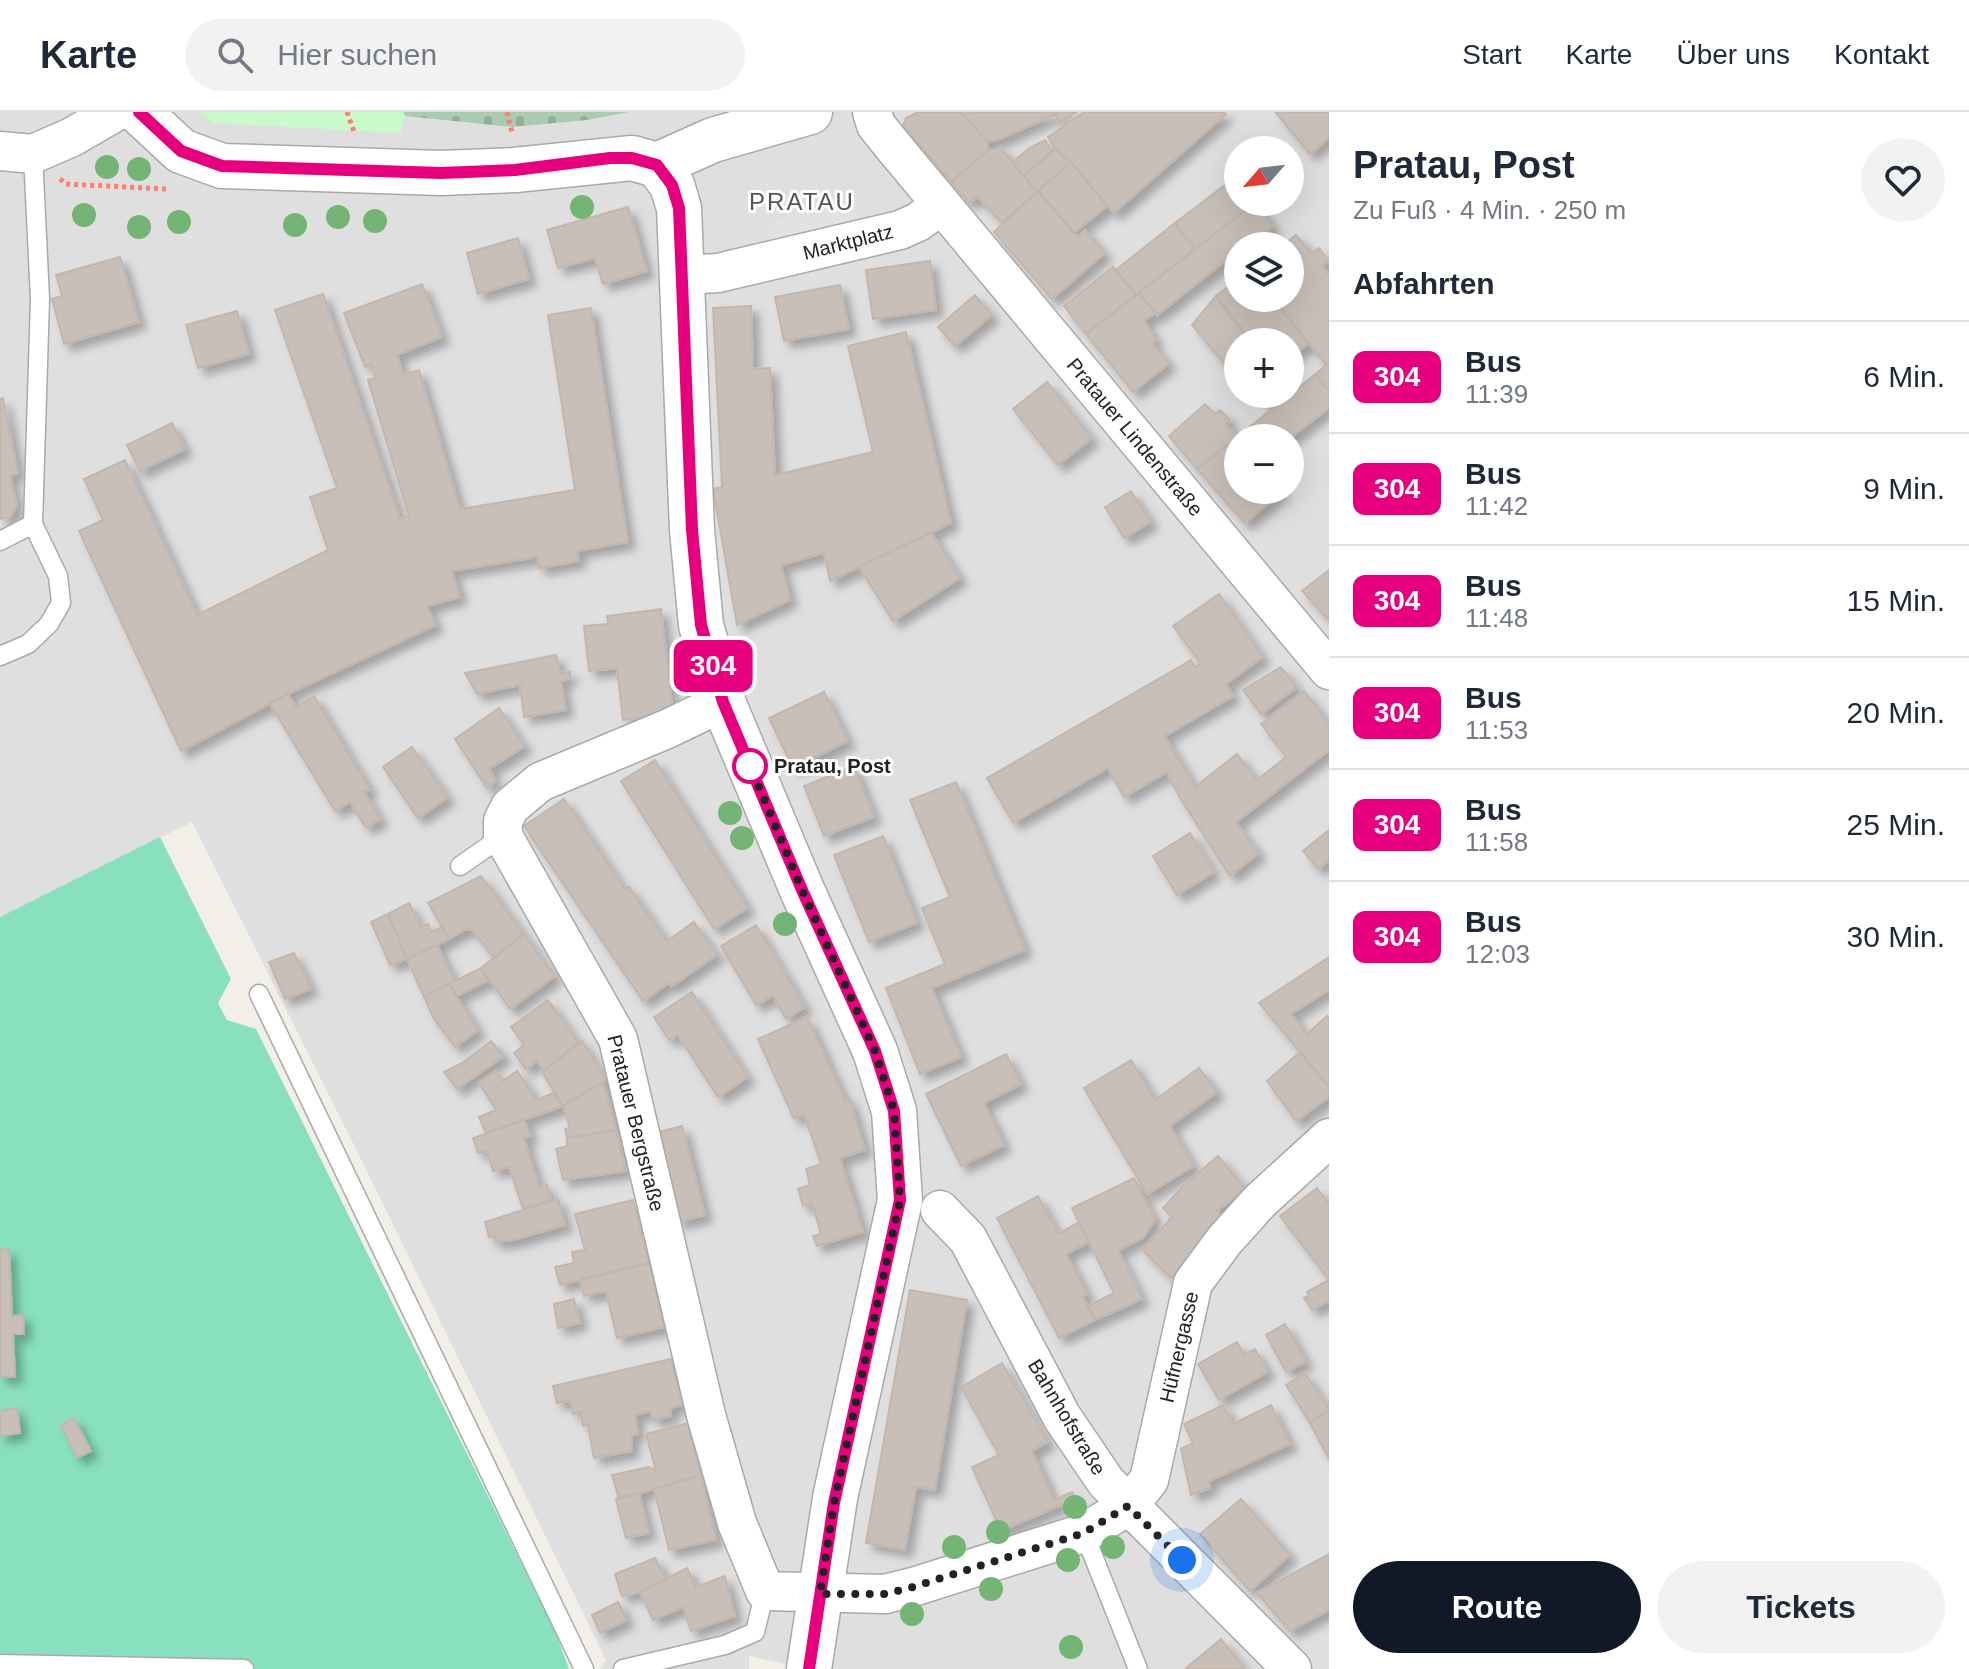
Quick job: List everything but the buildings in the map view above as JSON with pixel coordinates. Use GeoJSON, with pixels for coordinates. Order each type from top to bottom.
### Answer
{"type":"FeatureCollection","features":[{"type":"Feature","properties":{"kind":"street"},"geometry":{"type":"LineString","coordinates":[[16,152],[72,137],[115,112]]}},
{"type":"Feature","properties":{"kind":"street"},"geometry":{"type":"LineString","coordinates":[[139,112],[181,151],[222,166],[441,173],[515,170],[632,158],[657,165],[672,185],[679,208],[692,530],[701,625],[723,702],[802,890],[869,1038],[894,1111],[900,1200],[834,1503],[809,1669]]}},
{"type":"Feature","properties":{"kind":"street"},"geometry":{"type":"LineString","coordinates":[[657,165],[713,140],[810,112]]}},
{"type":"Feature","properties":{"kind":"street"},"geometry":{"type":"LineString","coordinates":[[872,112],[876,125],[941,205]]}},
{"type":"Feature","properties":{"kind":"street","name":"Marktplatz"},"geometry":{"type":"LineString","coordinates":[[683,275],[718,273],[900,230],[918,222],[941,205]]}},
{"type":"Feature","properties":{"kind":"street","name":"Pratauer Lindenstraße"},"geometry":{"type":"LineString","coordinates":[[941,205],[1329,670]]}},
{"type":"Feature","properties":{"kind":"street"},"geometry":{"type":"LineString","coordinates":[[503,836],[503,821],[510,807],[540,782],[723,702]]}},
{"type":"Feature","properties":{"kind":"street","name":"Pratauer Bergstraße"},"geometry":{"type":"LineString","coordinates":[[503,836],[618,1039],[706,1415],[737,1523],[765,1591]]}},
{"type":"Feature","properties":{"kind":"street","name":"Hüfnergasse"},"geometry":{"type":"LineString","coordinates":[[1128,1506],[1149,1480],[1193,1283],[1224,1241],[1260,1201],[1329,1138]]}},
{"type":"Feature","properties":{"kind":"street","name":"Bahnhofstraße"},"geometry":{"type":"LineString","coordinates":[[940,1210],[968,1239],[1062,1417],[1106,1482],[1292,1669]]}},
{"type":"Feature","properties":{"kind":"street"},"geometry":{"type":"LineString","coordinates":[[765,1591],[885,1594],[1084,1533],[1128,1506]]}},
{"type":"Feature","properties":{"kind":"lane"},"geometry":{"type":"LineString","coordinates":[[0,656],[28,644],[49,624],[61,603],[58,576],[33,524],[40,299],[16,152]]}},
{"type":"Feature","properties":{"kind":"lane"},"geometry":{"type":"LineString","coordinates":[[0,541],[33,524]]}},
{"type":"Feature","properties":{"kind":"lane"},"geometry":{"type":"LineString","coordinates":[[460,866],[503,836]]}},
{"type":"Feature","properties":{"kind":"lane"},"geometry":{"type":"LineString","coordinates":[[259,994],[584,1669]]}},
{"type":"Feature","properties":{"kind":"lane"},"geometry":{"type":"LineString","coordinates":[[1084,1533],[1138,1669]]}},
{"type":"Feature","properties":{"kind":"lane"},"geometry":{"type":"LineString","coordinates":[[623,1669],[725,1645],[755,1632],[765,1591]]}},
{"type":"Feature","properties":{"kind":"lane"},"geometry":{"type":"LineString","coordinates":[[0,1664],[244,1669]]}},
{"type":"Feature","properties":{"kind":"path"},"geometry":{"type":"LineString","coordinates":[[16,152],[66,184],[174,189]]}},
{"type":"Feature","properties":{"kind":"shaded area"},"geometry":{"type":"Polygon","coordinates":[[[0,112],[1329,112],[1329,1669],[809,1669],[749,1656],[749,1669],[600,1669],[606,1660],[192,822],[0,917],[0,112]]]}},
{"type":"Feature","properties":{"kind":"shaded area"},"geometry":{"type":"Polygon","coordinates":[[[855,199],[859,223],[771,244],[766,224],[855,199]]]}},
{"type":"Feature","properties":{"kind":"green space"},"geometry":{"type":"Polygon","coordinates":[[[200,112],[403,112],[405,116],[401,133],[212,123],[200,112]]]}},
{"type":"Feature","properties":{"kind":"green space"},"geometry":{"type":"Polygon","coordinates":[[[403,112],[629,112],[587,120],[512,127],[405,116],[403,112]]]}},
{"type":"Feature","properties":{"kind":"green space"},"geometry":{"type":"Polygon","coordinates":[[[160,837],[231,979],[218,1003],[227,1020],[256,1029],[556,1633],[569,1669],[0,1669],[0,917],[160,837]]]}},
{"type":"Feature","properties":{"kind":"bus line","name":"304"},"geometry":{"type":"LineString","coordinates":[[139,112],[181,151],[222,166],[441,173],[515,170],[632,158],[657,165],[672,185],[679,208],[692,530],[701,625],[723,702],[802,890],[875,1051],[894,1111],[899,1154],[900,1200],[834,1503],[809,1669]]}},
{"type":"Feature","properties":{"kind":"place","name":"Pratau, Post"},"geometry":{"type":"Point","coordinates":[750,766]}},
{"type":"Feature","properties":{"kind":"district","name":"PRATAU"},"geometry":{"type":"Point","coordinates":[802,201]}},
{"type":"Feature","properties":{"kind":"route"},"geometry":{"type":"LineString","coordinates":[[750,766],[749,763],[875,1051],[894,1111],[899,1154],[900,1200],[834,1503],[820,1594],[885,1594],[913,1587],[1084,1533],[1128,1506],[1182,1560]]}}]}
